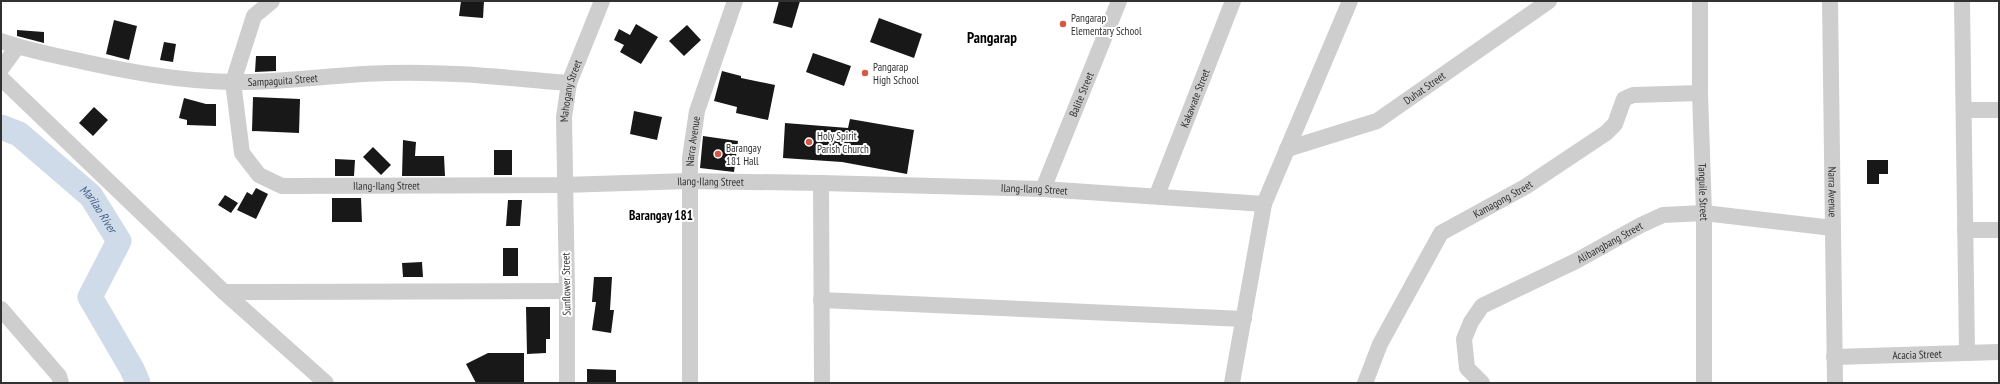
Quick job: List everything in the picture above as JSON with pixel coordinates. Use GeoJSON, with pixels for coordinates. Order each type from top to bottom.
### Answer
{"type":"FeatureCollection","features":[{"type":"Feature","properties":{"kind":"street"},"geometry":{"type":"LineString","coordinates":[[233,82],[254,16],[272,1]]}},
{"type":"Feature","properties":{"kind":"street","name":"Mahogany Street"},"geometry":{"type":"LineString","coordinates":[[564,185],[564,117],[569,83],[602,1]]}},
{"type":"Feature","properties":{"kind":"street","name":"Narra Avenue"},"geometry":{"type":"LineString","coordinates":[[690,383],[688,181],[690,158],[697,111],[735,1]]}},
{"type":"Feature","properties":{"kind":"street","name":"Balite Street"},"geometry":{"type":"LineString","coordinates":[[1043,189],[1119,1]]}},
{"type":"Feature","properties":{"kind":"street","name":"Kakawate Street"},"geometry":{"type":"LineString","coordinates":[[1157,196],[1233,1]]}},
{"type":"Feature","properties":{"kind":"street"},"geometry":{"type":"LineString","coordinates":[[1232,383],[1264,204],[1350,1]]}},
{"type":"Feature","properties":{"kind":"street","name":"Duhat Street"},"geometry":{"type":"LineString","coordinates":[[1286,149],[1376,120],[1549,1]]}},
{"type":"Feature","properties":{"kind":"street","name":"Tanguile Street"},"geometry":{"type":"LineString","coordinates":[[1700,1],[1700,93],[1704,213],[1704,383]]}},
{"type":"Feature","properties":{"kind":"street","name":"Narra Avenue"},"geometry":{"type":"LineString","coordinates":[[1830,1],[1834,383]]}},
{"type":"Feature","properties":{"kind":"street"},"geometry":{"type":"LineString","coordinates":[[1962,1],[1967,353]]}},
{"type":"Feature","properties":{"kind":"street","name":"Sampaguita Street"},"geometry":{"type":"LineString","coordinates":[[1,41],[16,47],[142,74],[187,80],[233,82],[388,72],[446,74],[569,83]]}},
{"type":"Feature","properties":{"kind":"street"},"geometry":{"type":"LineString","coordinates":[[1,69],[16,47]]}},
{"type":"Feature","properties":{"kind":"street"},"geometry":{"type":"LineString","coordinates":[[1,78],[224,292],[326,383]]}},
{"type":"Feature","properties":{"kind":"street","name":"Ilang-Ilang Street"},"geometry":{"type":"LineString","coordinates":[[233,82],[242,153],[259,176],[282,186],[564,185],[688,181],[821,183],[1043,189],[1264,204]]}},
{"type":"Feature","properties":{"kind":"street","name":"Kamagong Street"},"geometry":{"type":"LineString","coordinates":[[1365,383],[1380,344],[1441,232],[1525,187],[1606,134],[1615,124],[1624,99],[1634,95],[1700,93]]}},
{"type":"Feature","properties":{"kind":"street"},"geometry":{"type":"LineString","coordinates":[[1964,110],[1999,110]]}},
{"type":"Feature","properties":{"kind":"street"},"geometry":{"type":"LineString","coordinates":[[821,183],[822,383]]}},
{"type":"Feature","properties":{"kind":"street","name":"Sunflower Street"},"geometry":{"type":"LineString","coordinates":[[564,185],[567,291],[566,383]]}},
{"type":"Feature","properties":{"kind":"street","name":"Alibangbang Street"},"geometry":{"type":"LineString","coordinates":[[1482,383],[1467,368],[1464,339],[1471,322],[1482,306],[1576,262],[1641,225],[1663,215],[1704,213],[1833,228]]}},
{"type":"Feature","properties":{"kind":"street"},"geometry":{"type":"LineString","coordinates":[[1965,230],[1999,230]]}},
{"type":"Feature","properties":{"kind":"street"},"geometry":{"type":"LineString","coordinates":[[224,292],[567,291]]}},
{"type":"Feature","properties":{"kind":"street"},"geometry":{"type":"LineString","coordinates":[[822,300],[1244,319]]}},
{"type":"Feature","properties":{"kind":"street"},"geometry":{"type":"LineString","coordinates":[[1,309],[59,376],[61,383]]}},
{"type":"Feature","properties":{"kind":"street","name":"Acacia Street"},"geometry":{"type":"LineString","coordinates":[[1834,358],[1999,352]]}},
{"type":"Feature","properties":{"kind":"building"},"geometry":{"type":"Polygon","coordinates":[[[461,1],[484,1],[483,18],[459,16],[461,1]]]}},
{"type":"Feature","properties":{"kind":"building"},"geometry":{"type":"Polygon","coordinates":[[[779,1],[800,1],[792,28],[773,23],[779,1]]]}},
{"type":"Feature","properties":{"kind":"building"},"geometry":{"type":"Polygon","coordinates":[[[879,18],[922,34],[914,58],[870,42],[879,18]]]}},
{"type":"Feature","properties":{"kind":"building"},"geometry":{"type":"Polygon","coordinates":[[[114,20],[137,26],[129,60],[106,54],[114,20]]]}},
{"type":"Feature","properties":{"kind":"building"},"geometry":{"type":"Polygon","coordinates":[[[636,24],[658,37],[641,64],[620,52],[624,45],[614,40],[619,29],[630,35],[636,24]]]}},
{"type":"Feature","properties":{"kind":"building"},"geometry":{"type":"Polygon","coordinates":[[[687,25],[701,40],[684,56],[669,41],[687,25]]]}},
{"type":"Feature","properties":{"kind":"building"},"geometry":{"type":"Polygon","coordinates":[[[17,30],[44,32],[44,43],[17,36],[17,30]]]}},
{"type":"Feature","properties":{"kind":"building"},"geometry":{"type":"Polygon","coordinates":[[[164,42],[176,44],[173,62],[160,60],[164,42]]]}},
{"type":"Feature","properties":{"kind":"building"},"geometry":{"type":"Polygon","coordinates":[[[813,53],[851,66],[844,86],[806,72],[813,53]]]}},
{"type":"Feature","properties":{"kind":"building"},"geometry":{"type":"Polygon","coordinates":[[[256,56],[276,56],[276,71],[255,72],[256,56]]]}},
{"type":"Feature","properties":{"kind":"building"},"geometry":{"type":"Polygon","coordinates":[[[722,71],[741,76],[741,78],[775,85],[768,120],[736,113],[737,107],[714,101],[722,71]]]}},
{"type":"Feature","properties":{"kind":"building"},"geometry":{"type":"Polygon","coordinates":[[[253,97],[300,99],[299,133],[252,131],[253,97]]]}},
{"type":"Feature","properties":{"kind":"building"},"geometry":{"type":"Polygon","coordinates":[[[184,98],[206,104],[216,104],[216,126],[187,125],[187,120],[179,118],[184,98]]]}},
{"type":"Feature","properties":{"kind":"building"},"geometry":{"type":"Polygon","coordinates":[[[94,107],[108,120],[93,136],[79,123],[94,107]]]}},
{"type":"Feature","properties":{"kind":"building"},"geometry":{"type":"Polygon","coordinates":[[[634,111],[662,117],[657,140],[630,134],[634,111]]]}},
{"type":"Feature","properties":{"kind":"building"},"geometry":{"type":"Polygon","coordinates":[[[850,119],[914,130],[907,174],[842,162],[783,158],[785,123],[848,128],[850,119]]]}},
{"type":"Feature","properties":{"kind":"building","name":"Barangay 181 Hall"},"geometry":{"type":"Polygon","coordinates":[[[703,136],[738,141],[734,172],[700,168],[703,136]]]}},
{"type":"Feature","properties":{"kind":"building"},"geometry":{"type":"Polygon","coordinates":[[[403,140],[416,142],[415,156],[444,156],[445,176],[402,176],[403,140]]]}},
{"type":"Feature","properties":{"kind":"building"},"geometry":{"type":"Polygon","coordinates":[[[373,147],[391,165],[381,175],[363,157],[373,147]]]}},
{"type":"Feature","properties":{"kind":"building"},"geometry":{"type":"Polygon","coordinates":[[[494,150],[512,150],[512,175],[494,175],[494,150]]]}},
{"type":"Feature","properties":{"kind":"building"},"geometry":{"type":"Polygon","coordinates":[[[335,159],[355,160],[354,176],[335,176],[335,159]]]}},
{"type":"Feature","properties":{"kind":"building"},"geometry":{"type":"Polygon","coordinates":[[[1867,160],[1888,160],[1888,174],[1879,174],[1879,184],[1867,184],[1867,160]]]}},
{"type":"Feature","properties":{"kind":"building"},"geometry":{"type":"Polygon","coordinates":[[[256,188],[268,194],[256,219],[237,210],[247,192],[252,195],[256,188]]]}},
{"type":"Feature","properties":{"kind":"building"},"geometry":{"type":"Polygon","coordinates":[[[225,195],[238,203],[231,213],[218,205],[225,195]]]}},
{"type":"Feature","properties":{"kind":"building"},"geometry":{"type":"Polygon","coordinates":[[[332,198],[361,198],[362,222],[332,222],[332,198]]]}},
{"type":"Feature","properties":{"kind":"building"},"geometry":{"type":"Polygon","coordinates":[[[508,200],[522,200],[520,226],[506,226],[508,200]]]}},
{"type":"Feature","properties":{"kind":"building"},"geometry":{"type":"Polygon","coordinates":[[[503,248],[518,248],[518,276],[503,276],[503,248]]]}},
{"type":"Feature","properties":{"kind":"building"},"geometry":{"type":"Polygon","coordinates":[[[422,262],[423,277],[403,277],[402,263],[422,262]]]}},
{"type":"Feature","properties":{"kind":"building"},"geometry":{"type":"Polygon","coordinates":[[[594,277],[612,277],[610,310],[614,310],[611,333],[592,330],[596,302],[592,302],[594,277]]]}},
{"type":"Feature","properties":{"kind":"building"},"geometry":{"type":"Polygon","coordinates":[[[526,307],[550,307],[550,339],[546,339],[546,353],[527,354],[526,307]]]}},
{"type":"Feature","properties":{"kind":"building"},"geometry":{"type":"Polygon","coordinates":[[[488,353],[524,353],[524,383],[476,383],[466,364],[488,353]]]}},
{"type":"Feature","properties":{"kind":"building"},"geometry":{"type":"Polygon","coordinates":[[[587,369],[616,370],[616,383],[587,383],[587,369]]]}},
{"type":"Feature","properties":{"kind":"waterway","name":"Marilao River"},"geometry":{"type":"LineString","coordinates":[[1,127],[19,134],[91,196],[119,241],[90,297],[132,369],[138,383]]}},
{"type":"Feature","properties":{"kind":"place","name":"Pangarap Elementary School"},"geometry":{"type":"Point","coordinates":[1063,24]}},
{"type":"Feature","properties":{"kind":"place","name":"Pangarap High School"},"geometry":{"type":"Point","coordinates":[865,73]}},
{"type":"Feature","properties":{"kind":"place","name":"Holy Spirit Parish Church"},"geometry":{"type":"Point","coordinates":[809,142]}},
{"type":"Feature","properties":{"kind":"place","name":"Barangay 181 Hall"},"geometry":{"type":"Point","coordinates":[718,154]}},
{"type":"Feature","properties":{"kind":"district","name":"Pangarap"},"geometry":{"type":"Point","coordinates":[992,38]}},
{"type":"Feature","properties":{"kind":"district","name":"Barangay 181"},"geometry":{"type":"Point","coordinates":[661,215]}}]}
